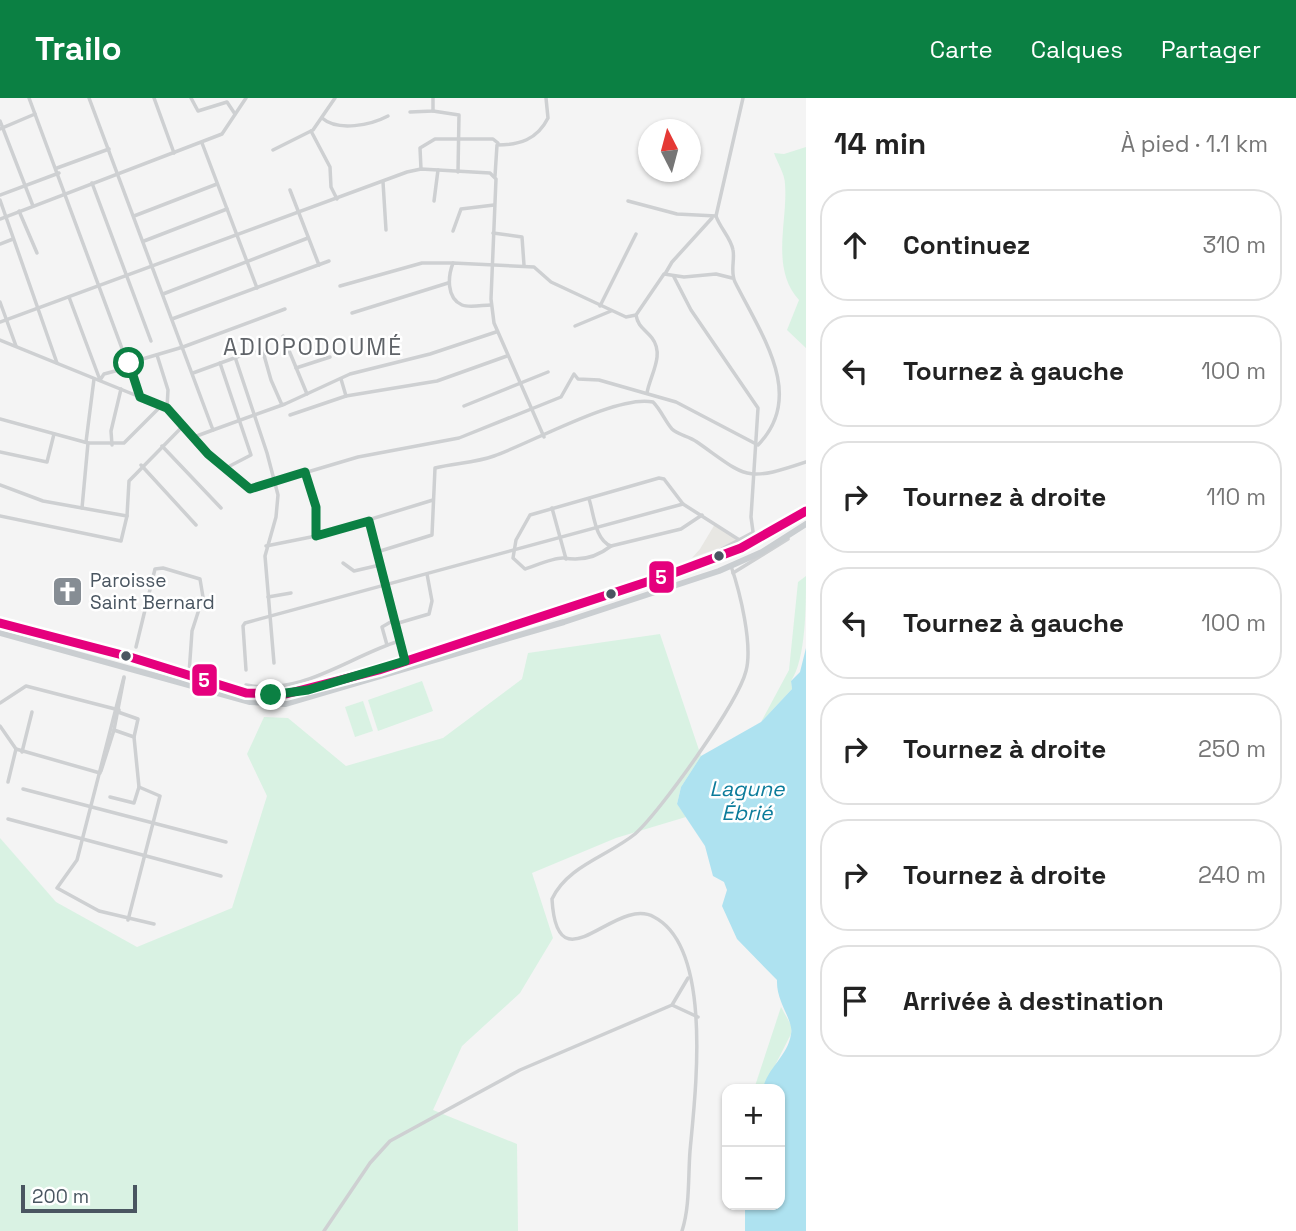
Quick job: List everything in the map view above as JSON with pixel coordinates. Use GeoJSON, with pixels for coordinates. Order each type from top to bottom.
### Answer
{"type":"FeatureCollection","features":[{"type":"Feature","properties":{"kind":"main road"},"geometry":{"type":"LineString","coordinates":[[0,623],[189,674],[246,693],[271,695],[308,690],[671,574],[755,541],[806,511]]}},
{"type":"Feature","properties":{"kind":"main road"},"geometry":{"type":"LineString","coordinates":[[0,633],[227,696],[271,704],[312,698],[732,569],[805,525]]}},
{"type":"Feature","properties":{"kind":"main road"},"geometry":{"type":"LineString","coordinates":[[741,545],[745,560]]}},
{"type":"Feature","properties":{"kind":"street"},"geometry":{"type":"LineString","coordinates":[[29,98],[140,397]]}},
{"type":"Feature","properties":{"kind":"street"},"geometry":{"type":"LineString","coordinates":[[89,98],[213,430]]}},
{"type":"Feature","properties":{"kind":"street"},"geometry":{"type":"LineString","coordinates":[[154,98],[174,153]]}},
{"type":"Feature","properties":{"kind":"street"},"geometry":{"type":"LineString","coordinates":[[191,98],[198,111],[226,102],[236,115]]}},
{"type":"Feature","properties":{"kind":"street"},"geometry":{"type":"LineString","coordinates":[[0,219],[225,133],[246,98]]}},
{"type":"Feature","properties":{"kind":"street"},"geometry":{"type":"LineString","coordinates":[[273,150],[311,131],[335,98]]}},
{"type":"Feature","properties":{"kind":"street"},"geometry":{"type":"LineString","coordinates":[[433,98],[433,111]]}},
{"type":"Feature","properties":{"kind":"street"},"geometry":{"type":"LineString","coordinates":[[421,169],[421,146],[429,145],[435,139],[493,139],[498,144],[514,145],[533,138],[547,121],[546,98]]}},
{"type":"Feature","properties":{"kind":"street"},"geometry":{"type":"LineString","coordinates":[[340,286],[422,263],[524,265],[534,267],[551,282],[600,306],[626,317],[636,315],[672,262],[714,217],[743,98]]}},
{"type":"Feature","properties":{"kind":"street"},"geometry":{"type":"LineString","coordinates":[[410,112],[457,113],[458,172]]}},
{"type":"Feature","properties":{"kind":"street"},"geometry":{"type":"LineString","coordinates":[[1,128],[34,114]]}},
{"type":"Feature","properties":{"kind":"street"},"geometry":{"type":"LineString","coordinates":[[322,118],[328,124],[362,125],[388,116]]}},
{"type":"Feature","properties":{"kind":"street"},"geometry":{"type":"LineString","coordinates":[[0,121],[33,206]]}},
{"type":"Feature","properties":{"kind":"street"},"geometry":{"type":"LineString","coordinates":[[311,131],[330,167],[331,187],[338,199]]}},
{"type":"Feature","properties":{"kind":"street"},"geometry":{"type":"LineString","coordinates":[[202,143],[257,288]]}},
{"type":"Feature","properties":{"kind":"street"},"geometry":{"type":"LineString","coordinates":[[498,144],[491,305],[496,332],[544,437]]}},
{"type":"Feature","properties":{"kind":"street"},"geometry":{"type":"LineString","coordinates":[[57,364],[55,351],[37,308],[0,197],[109,149]]}},
{"type":"Feature","properties":{"kind":"street"},"geometry":{"type":"LineString","coordinates":[[0,322],[421,169],[491,173],[495,176]]}},
{"type":"Feature","properties":{"kind":"street"},"geometry":{"type":"LineString","coordinates":[[434,201],[438,170]]}},
{"type":"Feature","properties":{"kind":"street"},"geometry":{"type":"LineString","coordinates":[[383,182],[386,230]]}},
{"type":"Feature","properties":{"kind":"street"},"geometry":{"type":"LineString","coordinates":[[92,183],[150,341]]}},
{"type":"Feature","properties":{"kind":"street"},"geometry":{"type":"LineString","coordinates":[[134,216],[218,184]]}},
{"type":"Feature","properties":{"kind":"street"},"geometry":{"type":"LineString","coordinates":[[290,190],[319,265]]}},
{"type":"Feature","properties":{"kind":"street"},"geometry":{"type":"LineString","coordinates":[[628,201],[661,211],[714,217]]}},
{"type":"Feature","properties":{"kind":"street"},"geometry":{"type":"LineString","coordinates":[[453,231],[461,209],[495,205]]}},
{"type":"Feature","properties":{"kind":"street"},"geometry":{"type":"LineString","coordinates":[[144,241],[228,209]]}},
{"type":"Feature","properties":{"kind":"street"},"geometry":{"type":"LineString","coordinates":[[19,211],[37,253]]}},
{"type":"Feature","properties":{"kind":"street"},"geometry":{"type":"LineString","coordinates":[[714,217],[733,246],[733,278],[752,314],[775,344]]}},
{"type":"Feature","properties":{"kind":"street"},"geometry":{"type":"LineString","coordinates":[[493,233],[522,237],[524,265]]}},
{"type":"Feature","properties":{"kind":"street"},"geometry":{"type":"LineString","coordinates":[[600,306],[636,233]]}},
{"type":"Feature","properties":{"kind":"street"},"geometry":{"type":"LineString","coordinates":[[163,293],[307,238]]}},
{"type":"Feature","properties":{"kind":"street"},"geometry":{"type":"LineString","coordinates":[[0,244],[13,239]]}},
{"type":"Feature","properties":{"kind":"street"},"geometry":{"type":"LineString","coordinates":[[172,319],[329,261]]}},
{"type":"Feature","properties":{"kind":"street"},"geometry":{"type":"LineString","coordinates":[[453,263],[448,283],[461,305],[491,305]]}},
{"type":"Feature","properties":{"kind":"street"},"geometry":{"type":"LineString","coordinates":[[664,274],[674,277],[716,274],[733,278]]}},
{"type":"Feature","properties":{"kind":"street"},"geometry":{"type":"LineString","coordinates":[[674,277],[691,310],[758,408],[752,533],[755,541]]}},
{"type":"Feature","properties":{"kind":"street"},"geometry":{"type":"LineString","coordinates":[[352,313],[448,283]]}},
{"type":"Feature","properties":{"kind":"street"},"geometry":{"type":"LineString","coordinates":[[69,297],[100,380]]}},
{"type":"Feature","properties":{"kind":"street"},"geometry":{"type":"LineString","coordinates":[[0,302],[16,347]]}},
{"type":"Feature","properties":{"kind":"street"},"geometry":{"type":"LineString","coordinates":[[100,380],[104,374],[285,309]]}},
{"type":"Feature","properties":{"kind":"street"},"geometry":{"type":"LineString","coordinates":[[575,326],[611,310]]}},
{"type":"Feature","properties":{"kind":"street"},"geometry":{"type":"LineString","coordinates":[[636,315],[638,324],[651,338],[658,353],[647,393]]}},
{"type":"Feature","properties":{"kind":"street"},"geometry":{"type":"LineString","coordinates":[[194,437],[282,405],[341,379],[496,332]]}},
{"type":"Feature","properties":{"kind":"street"},"geometry":{"type":"LineString","coordinates":[[283,336],[307,394]]}},
{"type":"Feature","properties":{"kind":"street"},"geometry":{"type":"LineString","coordinates":[[0,340],[167,408],[225,469],[250,489],[358,457],[459,438],[564,396],[572,374],[578,379],[599,380],[676,402],[758,444]]}},
{"type":"Feature","properties":{"kind":"street"},"geometry":{"type":"LineString","coordinates":[[193,373],[264,349],[271,380],[282,405]]}},
{"type":"Feature","properties":{"kind":"street"},"geometry":{"type":"LineString","coordinates":[[157,355],[168,390],[167,408]]}},
{"type":"Feature","properties":{"kind":"street"},"geometry":{"type":"LineString","coordinates":[[290,415],[346,396],[438,381],[506,356]]}},
{"type":"Feature","properties":{"kind":"street"},"geometry":{"type":"LineString","coordinates":[[235,357],[276,482],[278,507],[265,546],[274,663]]}},
{"type":"Feature","properties":{"kind":"street"},"geometry":{"type":"LineString","coordinates":[[296,368],[330,357]]}},
{"type":"Feature","properties":{"kind":"street"},"geometry":{"type":"LineString","coordinates":[[220,363],[251,455],[225,469]]}},
{"type":"Feature","properties":{"kind":"street"},"geometry":{"type":"LineString","coordinates":[[464,406],[548,372]]}},
{"type":"Feature","properties":{"kind":"street"},"geometry":{"type":"LineString","coordinates":[[82,508],[94,378]]}},
{"type":"Feature","properties":{"kind":"street"},"geometry":{"type":"LineString","coordinates":[[341,379],[346,396]]}},
{"type":"Feature","properties":{"kind":"street"},"geometry":{"type":"LineString","coordinates":[[112,445],[111,431],[121,389]]}},
{"type":"Feature","properties":{"kind":"street"},"geometry":{"type":"LineString","coordinates":[[377,552],[432,535],[435,468],[487,458],[544,437],[594,413],[649,401],[676,432],[691,438],[736,471],[755,474],[779,471],[806,462]]}},
{"type":"Feature","properties":{"kind":"street"},"geometry":{"type":"LineString","coordinates":[[0,419],[87,443],[112,445],[124,443],[161,405]]}},
{"type":"Feature","properties":{"kind":"street"},"geometry":{"type":"LineString","coordinates":[[0,516],[118,542],[124,538],[129,481],[141,465],[183,426]]}},
{"type":"Feature","properties":{"kind":"street"},"geometry":{"type":"LineString","coordinates":[[0,452],[47,462],[54,434]]}},
{"type":"Feature","properties":{"kind":"street"},"geometry":{"type":"LineString","coordinates":[[758,444],[772,436]]}},
{"type":"Feature","properties":{"kind":"street"},"geometry":{"type":"LineString","coordinates":[[162,446],[221,508]]}},
{"type":"Feature","properties":{"kind":"street"},"geometry":{"type":"LineString","coordinates":[[141,465],[196,525]]}},
{"type":"Feature","properties":{"kind":"street"},"geometry":{"type":"LineString","coordinates":[[305,472],[316,507],[316,536]]}},
{"type":"Feature","properties":{"kind":"street"},"geometry":{"type":"LineString","coordinates":[[702,515],[681,529],[611,546],[594,556],[571,562],[566,559],[525,569],[513,559],[513,549],[527,517],[659,478],[664,479],[683,504],[702,515],[741,545],[752,533]]}},
{"type":"Feature","properties":{"kind":"street"},"geometry":{"type":"LineString","coordinates":[[0,485],[43,501],[127,516]]}},
{"type":"Feature","properties":{"kind":"street"},"geometry":{"type":"LineString","coordinates":[[589,499],[597,527],[605,544],[611,546]]}},
{"type":"Feature","properties":{"kind":"street"},"geometry":{"type":"LineString","coordinates":[[265,546],[316,536],[433,500]]}},
{"type":"Feature","properties":{"kind":"street"},"geometry":{"type":"LineString","coordinates":[[246,670],[243,624],[683,504]]}},
{"type":"Feature","properties":{"kind":"street"},"geometry":{"type":"LineString","coordinates":[[552,508],[566,559]]}},
{"type":"Feature","properties":{"kind":"street"},"geometry":{"type":"LineString","coordinates":[[369,521],[408,669]]}},
{"type":"Feature","properties":{"kind":"street"},"geometry":{"type":"LineString","coordinates":[[682,1231],[697,1065],[698,1017],[689,976],[676,942],[656,917],[642,912],[627,915],[581,939],[571,940],[562,936],[555,922],[552,899],[563,881],[612,850],[652,817],[739,690],[748,660],[732,569],[779,545],[805,525]]}},
{"type":"Feature","properties":{"kind":"street"},"geometry":{"type":"LineString","coordinates":[[344,563],[354,571],[380,565]]}},
{"type":"Feature","properties":{"kind":"street"},"geometry":{"type":"LineString","coordinates":[[136,647],[142,610],[155,569],[163,568],[200,579],[202,597],[192,631],[189,674]]}},
{"type":"Feature","properties":{"kind":"street"},"geometry":{"type":"LineString","coordinates":[[387,645],[382,627],[429,614],[432,601],[427,574]]}},
{"type":"Feature","properties":{"kind":"street"},"geometry":{"type":"LineString","coordinates":[[268,597],[291,593]]}},
{"type":"Feature","properties":{"kind":"street"},"geometry":{"type":"LineString","coordinates":[[246,685],[269,687],[294,684],[399,641]]}},
{"type":"Feature","properties":{"kind":"street"},"geometry":{"type":"LineString","coordinates":[[100,773],[114,730],[124,677],[76,863],[58,890],[85,906],[128,920],[154,924]]}},
{"type":"Feature","properties":{"kind":"street"},"geometry":{"type":"LineString","coordinates":[[0,704],[26,686],[117,710],[138,719],[134,737],[139,787],[134,803],[110,797]]}},
{"type":"Feature","properties":{"kind":"street"},"geometry":{"type":"LineString","coordinates":[[22,752],[32,712]]}},
{"type":"Feature","properties":{"kind":"street"},"geometry":{"type":"LineString","coordinates":[[0,726],[16,749],[22,752],[100,773]]}},
{"type":"Feature","properties":{"kind":"street"},"geometry":{"type":"LineString","coordinates":[[114,730],[134,737]]}},
{"type":"Feature","properties":{"kind":"street"},"geometry":{"type":"LineString","coordinates":[[8,782],[16,749]]}},
{"type":"Feature","properties":{"kind":"street"},"geometry":{"type":"LineString","coordinates":[[128,920],[160,796],[139,787]]}},
{"type":"Feature","properties":{"kind":"street"},"geometry":{"type":"LineString","coordinates":[[23,789],[226,842]]}},
{"type":"Feature","properties":{"kind":"street"},"geometry":{"type":"LineString","coordinates":[[9,819],[220,876]]}},
{"type":"Feature","properties":{"kind":"street"},"geometry":{"type":"LineString","coordinates":[[324,1231],[370,1163],[390,1141],[520,1070],[672,1005],[689,976]]}},
{"type":"Feature","properties":{"kind":"street"},"geometry":{"type":"LineString","coordinates":[[672,1005],[698,1017]]}},
{"type":"Feature","properties":{"kind":"shaded area"},"geometry":{"type":"Polygon","coordinates":[[[715,524],[738,541],[692,558],[700,549],[715,524]]]}},
{"type":"Feature","properties":{"kind":"green space"},"geometry":{"type":"Polygon","coordinates":[[[806,147],[806,348],[787,330],[799,300],[785,274],[782,244],[785,184],[774,153],[784,154],[806,147]]]}},
{"type":"Feature","properties":{"kind":"green space"},"geometry":{"type":"Polygon","coordinates":[[[806,576],[802,646],[800,660],[791,681],[792,689],[761,722],[789,670],[798,582],[806,576]]]}},
{"type":"Feature","properties":{"kind":"green space"},"geometry":{"type":"Polygon","coordinates":[[[660,634],[701,756],[681,787],[677,804],[686,817],[616,838],[532,873],[553,938],[520,993],[462,1046],[433,1110],[517,1144],[518,1231],[0,1231],[0,838],[56,902],[137,947],[232,908],[267,796],[247,754],[264,717],[288,718],[346,766],[443,738],[522,679],[528,653],[660,634]]]}},
{"type":"Feature","properties":{"kind":"green space"},"geometry":{"type":"Polygon","coordinates":[[[422,681],[433,711],[378,731],[368,700],[422,681]]]}},
{"type":"Feature","properties":{"kind":"green space"},"geometry":{"type":"Polygon","coordinates":[[[363,701],[373,731],[355,737],[345,707],[363,701]]]}},
{"type":"Feature","properties":{"kind":"green space"},"geometry":{"type":"Polygon","coordinates":[[[781,1007],[791,1025],[791,1034],[766,1084],[756,1084],[781,1007]]]}},
{"type":"Feature","properties":{"kind":"water","name":"Lagune Ébrié"},"geometry":{"type":"Polygon","coordinates":[[[806,648],[806,1231],[745,1231],[745,1210],[785,1210],[785,1084],[764,1084],[786,1049],[791,1029],[779,996],[777,980],[737,939],[722,906],[727,890],[724,882],[713,876],[705,846],[677,804],[681,787],[701,756],[761,722],[792,689],[791,681],[800,672],[806,648]]]}},
{"type":"Feature","properties":{"kind":"transit line","name":"5"},"geometry":{"type":"LineString","coordinates":[[0,623],[130,657],[246,693],[286,694],[379,670],[671,574],[741,548],[806,511]]}},
{"type":"Feature","properties":{"kind":"place","name":"Paroisse Saint Bernard"},"geometry":{"type":"Point","coordinates":[67,591]}},
{"type":"Feature","properties":{"kind":"district","name":"ADIOPODOUMÉ"},"geometry":{"type":"Point","coordinates":[313,347]}},
{"type":"Feature","properties":{"kind":"route"},"geometry":{"type":"LineString","coordinates":[[129,363],[140,397],[167,408],[208,454],[250,489],[305,472],[316,507],[316,536],[369,521],[405,661],[308,690],[271,695]]}}]}
